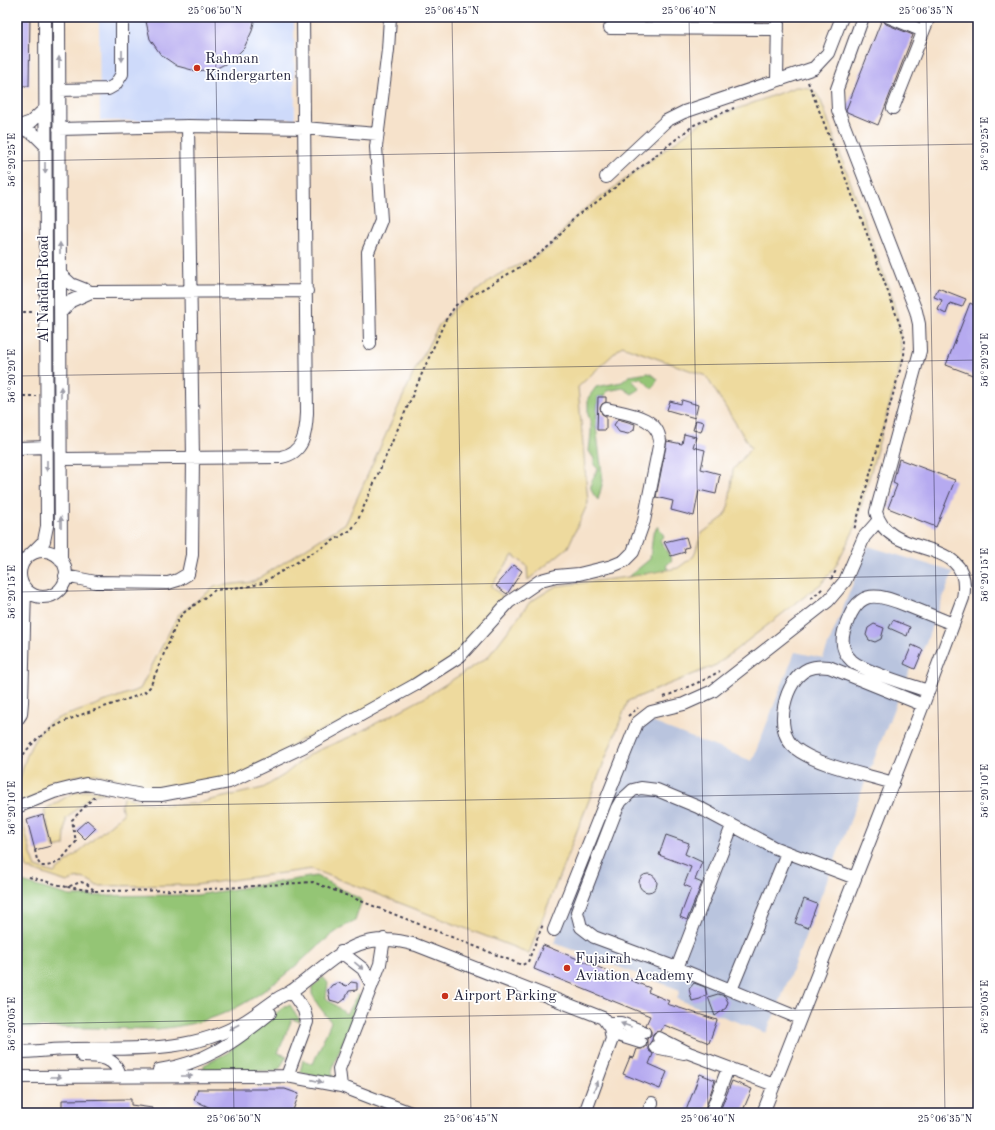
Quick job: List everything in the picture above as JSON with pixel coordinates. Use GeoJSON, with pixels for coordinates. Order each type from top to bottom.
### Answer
{"type":"FeatureCollection","features":[{"type":"Feature","properties":{"kind":"street","name":"Al Nahdah Road"},"geometry":{"type":"LineString","coordinates":[[25,558],[44,541],[47,532],[45,17]]}},
{"type":"Feature","properties":{"kind":"street","name":"Al Nahdah Road"},"geometry":{"type":"LineString","coordinates":[[59,17],[62,459],[61,561]]}},
{"type":"Feature","properties":{"kind":"street"},"geometry":{"type":"LineString","coordinates":[[59,90],[108,89],[115,85],[122,74],[122,17]]}},
{"type":"Feature","properties":{"kind":"street"},"geometry":{"type":"LineString","coordinates":[[62,459],[281,457],[288,456],[301,446],[306,434],[308,413],[303,17]]}},
{"type":"Feature","properties":{"kind":"street"},"geometry":{"type":"LineString","coordinates":[[370,344],[368,252],[381,220],[376,147],[388,50],[390,17]]}},
{"type":"Feature","properties":{"kind":"street"},"geometry":{"type":"LineString","coordinates":[[606,177],[666,122],[684,112],[814,68],[828,53],[842,17]]}},
{"type":"Feature","properties":{"kind":"street"},"geometry":{"type":"LineString","coordinates":[[763,1113],[893,783],[928,692],[965,588],[964,578],[960,568],[953,561],[944,555],[888,533],[878,521],[876,512],[917,364],[921,338],[916,311],[838,110],[837,88],[863,17]]}},
{"type":"Feature","properties":{"kind":"street"},"geometry":{"type":"LineString","coordinates":[[889,17],[923,31]]}},
{"type":"Feature","properties":{"kind":"street"},"geometry":{"type":"LineString","coordinates":[[893,108],[929,17]]}},
{"type":"Feature","properties":{"kind":"street"},"geometry":{"type":"LineString","coordinates":[[610,28],[778,23],[778,80]]}},
{"type":"Feature","properties":{"kind":"street"},"geometry":{"type":"LineString","coordinates":[[18,127],[31,122],[45,109]]}},
{"type":"Feature","properties":{"kind":"street"},"geometry":{"type":"LineString","coordinates":[[65,576],[96,582],[168,583],[178,580],[188,574],[192,555],[193,458],[188,126]]}},
{"type":"Feature","properties":{"kind":"street"},"geometry":{"type":"LineString","coordinates":[[59,129],[188,126],[304,128],[377,134]]}},
{"type":"Feature","properties":{"kind":"street"},"geometry":{"type":"LineString","coordinates":[[18,127],[34,134],[45,145]]}},
{"type":"Feature","properties":{"kind":"street"},"geometry":{"type":"LineString","coordinates":[[60,274],[77,288],[91,292],[307,291]]}},
{"type":"Feature","properties":{"kind":"street"},"geometry":{"type":"LineString","coordinates":[[61,312],[71,301],[91,292]]}},
{"type":"Feature","properties":{"kind":"street"},"geometry":{"type":"LineString","coordinates":[[17,807],[54,792],[86,784],[142,795],[161,795],[230,782],[303,747],[415,685],[460,656],[509,602],[541,580],[556,576],[579,574],[612,566],[624,561],[633,552],[644,522],[660,441],[660,433],[653,424],[637,416],[607,409]]}},
{"type":"Feature","properties":{"kind":"street"},"geometry":{"type":"LineString","coordinates":[[17,448],[47,447]]}},
{"type":"Feature","properties":{"kind":"street"},"geometry":{"type":"LineString","coordinates":[[554,930],[637,723],[651,712],[684,704],[712,691],[828,601],[845,581],[864,537],[878,521]]}},
{"type":"Feature","properties":{"kind":"street"},"geometry":{"type":"LineString","coordinates":[[17,720],[21,714],[22,702],[20,603],[22,586],[20,574],[23,563],[25,558],[47,551],[57,556],[61,561],[65,576],[58,590],[49,596],[38,596],[22,586]]}},
{"type":"Feature","properties":{"kind":"street"},"geometry":{"type":"LineString","coordinates":[[928,692],[857,664],[847,655],[844,649],[843,636],[852,610],[856,604],[868,597],[882,596],[953,624]]}},
{"type":"Feature","properties":{"kind":"street"},"geometry":{"type":"LineString","coordinates":[[893,783],[834,766],[802,752],[789,742],[784,732],[781,720],[793,684],[802,673],[815,667],[829,667],[923,705]]}},
{"type":"Feature","properties":{"kind":"street"},"geometry":{"type":"LineString","coordinates":[[893,693],[899,680]]}},
{"type":"Feature","properties":{"kind":"street"},"geometry":{"type":"LineString","coordinates":[[800,1018],[587,933],[578,920],[580,904],[621,801],[633,790],[645,788],[657,790],[698,807],[758,841],[855,878]]}},
{"type":"Feature","properties":{"kind":"street"},"geometry":{"type":"LineString","coordinates":[[677,968],[732,826]]}},
{"type":"Feature","properties":{"kind":"street"},"geometry":{"type":"LineString","coordinates":[[731,990],[787,853]]}},
{"type":"Feature","properties":{"kind":"street"},"geometry":{"type":"LineString","coordinates":[[341,1086],[339,1069],[382,958],[384,939]]}},
{"type":"Feature","properties":{"kind":"street"},"geometry":{"type":"LineString","coordinates":[[17,1052],[46,1052],[64,1049],[160,1048],[198,1041],[233,1028],[291,991],[341,952],[361,942],[384,939],[416,945],[597,1014],[609,1028],[612,1039],[606,1059],[585,1113]]}},
{"type":"Feature","properties":{"kind":"street"},"geometry":{"type":"LineString","coordinates":[[341,952],[363,969],[372,985]]}},
{"type":"Feature","properties":{"kind":"street"},"geometry":{"type":"LineString","coordinates":[[287,1076],[307,1022],[304,1010],[291,991]]}},
{"type":"Feature","properties":{"kind":"street"},"geometry":{"type":"LineString","coordinates":[[120,1076],[133,1072],[181,1067],[212,1054],[238,1039],[282,1003],[291,991]]}},
{"type":"Feature","properties":{"kind":"street"},"geometry":{"type":"LineString","coordinates":[[609,1028],[642,1037]]}},
{"type":"Feature","properties":{"kind":"street"},"geometry":{"type":"LineString","coordinates":[[657,1042],[774,1085]]}},
{"type":"Feature","properties":{"kind":"street"},"geometry":{"type":"LineString","coordinates":[[46,1052],[59,1055],[108,1058],[116,1066],[120,1076]]}},
{"type":"Feature","properties":{"kind":"street"},"geometry":{"type":"LineString","coordinates":[[710,1113],[728,1068]]}},
{"type":"Feature","properties":{"kind":"street"},"geometry":{"type":"LineString","coordinates":[[17,1077],[287,1076],[341,1086],[411,1113]]}},
{"type":"Feature","properties":{"kind":"path"},"geometry":{"type":"LineString","coordinates":[[807,80],[813,91],[905,339],[904,356],[853,533]]}},
{"type":"Feature","properties":{"kind":"path"},"geometry":{"type":"LineString","coordinates":[[17,765],[29,746],[48,729],[72,718],[146,692],[150,687],[180,616],[212,592],[224,588],[258,584],[351,530],[359,518],[445,321],[456,305],[530,261],[553,243],[576,216],[694,125],[739,106]]}},
{"type":"Feature","properties":{"kind":"path"},"geometry":{"type":"LineString","coordinates":[[17,312],[46,312]]}},
{"type":"Feature","properties":{"kind":"path"},"geometry":{"type":"LineString","coordinates":[[17,396],[46,396]]}},
{"type":"Feature","properties":{"kind":"path"},"geometry":{"type":"LineString","coordinates":[[805,604],[822,590],[838,567]]}},
{"type":"Feature","properties":{"kind":"path"},"geometry":{"type":"LineString","coordinates":[[663,697],[704,680],[721,669]]}},
{"type":"Feature","properties":{"kind":"path"},"geometry":{"type":"LineString","coordinates":[[626,719],[632,710],[641,706]]}},
{"type":"Feature","properties":{"kind":"path"},"geometry":{"type":"LineString","coordinates":[[35,850],[37,860],[42,866],[51,866],[58,863],[76,842],[72,820],[93,798],[101,798]]}},
{"type":"Feature","properties":{"kind":"path"},"geometry":{"type":"LineString","coordinates":[[29,877],[67,887],[95,891],[195,890],[313,882],[522,965],[528,962],[544,922]]}},
{"type":"Feature","properties":{"kind":"path"},"geometry":{"type":"LineString","coordinates":[[67,887],[80,882],[87,884],[95,891]]}},
{"type":"Feature","properties":{"kind":"shaded area","name":"Rahman Kindergarten"},"geometry":{"type":"Polygon","coordinates":[[[99,17],[294,17],[295,119],[100,121],[99,17]]]}},
{"type":"Feature","properties":{"kind":"shaded area"},"geometry":{"type":"Polygon","coordinates":[[[868,546],[953,572],[915,669],[911,667],[899,695],[777,1009],[766,1033],[677,999],[680,990],[554,943],[641,724],[649,721],[752,761],[795,652],[823,658],[868,546]]]}},
{"type":"Feature","properties":{"kind":"green space"},"geometry":{"type":"Polygon","coordinates":[[[649,373],[658,379],[652,389],[641,378],[632,380],[640,389],[632,394],[623,388],[607,391],[605,396],[598,397],[596,426],[603,481],[598,500],[591,489],[593,478],[598,469],[594,465],[594,459],[589,451],[591,421],[588,415],[588,398],[596,387],[622,382],[629,376],[649,373]]]}},
{"type":"Feature","properties":{"kind":"green space"},"geometry":{"type":"Polygon","coordinates":[[[658,526],[664,536],[660,540],[672,560],[666,566],[669,570],[628,577],[650,559],[653,533],[658,526]]]}},
{"type":"Feature","properties":{"kind":"green space"},"geometry":{"type":"Polygon","coordinates":[[[316,876],[362,900],[355,921],[333,934],[266,989],[234,1009],[199,1022],[157,1029],[17,1027],[17,907],[22,882],[70,896],[197,895],[316,876]]]}},
{"type":"Feature","properties":{"kind":"green space"},"geometry":{"type":"Polygon","coordinates":[[[323,977],[328,983],[326,998],[346,1014],[358,994],[361,998],[334,1064],[332,1072],[333,1080],[300,1072],[303,1060],[313,1064],[331,1022],[318,1005],[312,994],[312,988],[323,977]]]}},
{"type":"Feature","properties":{"kind":"green space"},"geometry":{"type":"Polygon","coordinates":[[[290,1005],[301,1022],[292,1019],[278,1053],[287,1056],[279,1069],[273,1071],[204,1070],[204,1065],[227,1053],[285,1006],[290,1005]]]}},
{"type":"Feature","properties":{"kind":"sand"},"geometry":{"type":"Polygon","coordinates":[[[796,87],[814,91],[821,101],[892,297],[899,323],[902,360],[855,528],[835,567],[822,583],[716,665],[628,701],[529,953],[312,869],[195,885],[97,886],[86,879],[79,878],[67,882],[27,868],[17,833],[17,817],[22,819],[36,867],[54,873],[123,814],[121,805],[124,796],[142,802],[169,805],[194,804],[263,788],[284,775],[310,754],[352,736],[424,698],[488,657],[530,602],[556,586],[628,577],[678,568],[694,556],[701,534],[725,516],[729,504],[733,470],[751,448],[706,376],[622,346],[578,387],[588,503],[568,547],[528,580],[527,566],[513,555],[491,586],[509,602],[474,642],[420,682],[342,722],[300,740],[273,763],[254,773],[166,790],[96,774],[75,776],[53,785],[17,805],[19,784],[29,750],[41,731],[48,724],[55,719],[140,689],[178,615],[216,586],[253,582],[346,523],[414,372],[439,325],[457,306],[496,276],[531,259],[550,247],[576,216],[702,122],[796,87]]]}},
{"type":"Feature","properties":{"kind":"sand"},"geometry":{"type":"Polygon","coordinates":[[[91,790],[112,792],[91,795],[66,819],[64,846],[54,848],[44,810],[75,792],[91,790]]]}},
{"type":"Feature","properties":{"kind":"building"},"geometry":{"type":"Polygon","coordinates":[[[17,17],[30,17],[29,86],[17,86],[17,17]]]}},
{"type":"Feature","properties":{"kind":"building"},"geometry":{"type":"Polygon","coordinates":[[[145,17],[254,17],[254,22],[252,31],[244,48],[231,61],[215,69],[196,71],[177,66],[161,55],[150,39],[145,17]]]}},
{"type":"Feature","properties":{"kind":"building"},"geometry":{"type":"Polygon","coordinates":[[[882,19],[886,24],[913,35],[878,125],[847,112],[846,110],[882,19]]]}},
{"type":"Feature","properties":{"kind":"building"},"geometry":{"type":"Polygon","coordinates":[[[938,288],[966,299],[962,307],[950,303],[946,314],[938,310],[942,300],[934,297],[938,288]]]}},
{"type":"Feature","properties":{"kind":"building"},"geometry":{"type":"Polygon","coordinates":[[[970,303],[978,307],[978,377],[946,365],[970,303]]]}},
{"type":"Feature","properties":{"kind":"building"},"geometry":{"type":"Polygon","coordinates":[[[598,397],[606,397],[606,402],[602,404],[600,408],[602,414],[606,416],[606,430],[597,430],[598,397]]]}},
{"type":"Feature","properties":{"kind":"building"},"geometry":{"type":"Polygon","coordinates":[[[682,400],[698,405],[695,418],[667,410],[670,401],[681,404],[682,400]]]}},
{"type":"Feature","properties":{"kind":"building"},"geometry":{"type":"Polygon","coordinates":[[[618,419],[635,424],[634,430],[628,434],[619,432],[614,425],[618,419]]]}},
{"type":"Feature","properties":{"kind":"building"},"geometry":{"type":"Polygon","coordinates":[[[696,420],[704,422],[701,432],[693,430],[696,420]]]}},
{"type":"Feature","properties":{"kind":"building"},"geometry":{"type":"Polygon","coordinates":[[[684,434],[696,437],[693,447],[705,450],[701,469],[720,474],[716,494],[699,490],[694,516],[671,510],[673,501],[656,497],[667,441],[682,444],[684,434]]]}},
{"type":"Feature","properties":{"kind":"building"},"geometry":{"type":"Polygon","coordinates":[[[899,459],[955,480],[936,527],[888,508],[897,485],[893,483],[899,459]]]}},
{"type":"Feature","properties":{"kind":"building"},"geometry":{"type":"Polygon","coordinates":[[[686,537],[689,547],[684,548],[685,552],[671,556],[664,542],[686,537]]]}},
{"type":"Feature","properties":{"kind":"building"},"geometry":{"type":"Polygon","coordinates":[[[514,565],[522,571],[507,594],[496,586],[514,565]]]}},
{"type":"Feature","properties":{"kind":"building"},"geometry":{"type":"Polygon","coordinates":[[[893,620],[910,627],[907,636],[889,628],[893,620]]]}},
{"type":"Feature","properties":{"kind":"building"},"geometry":{"type":"Polygon","coordinates":[[[874,624],[884,628],[881,639],[875,642],[869,640],[866,635],[868,628],[874,624]]]}},
{"type":"Feature","properties":{"kind":"building"},"geometry":{"type":"Polygon","coordinates":[[[912,645],[923,650],[915,669],[904,664],[912,645]]]}},
{"type":"Feature","properties":{"kind":"building"},"geometry":{"type":"Polygon","coordinates":[[[43,815],[51,846],[35,850],[27,820],[43,815]]]}},
{"type":"Feature","properties":{"kind":"building"},"geometry":{"type":"Polygon","coordinates":[[[87,820],[96,828],[85,839],[76,830],[87,820]]]}},
{"type":"Feature","properties":{"kind":"building"},"geometry":{"type":"Polygon","coordinates":[[[666,835],[689,843],[685,854],[702,862],[695,880],[702,883],[687,920],[680,917],[691,888],[684,885],[691,867],[659,855],[666,835]]]}},
{"type":"Feature","properties":{"kind":"building"},"geometry":{"type":"Polygon","coordinates":[[[648,874],[654,877],[657,883],[654,889],[648,892],[642,889],[639,883],[642,877],[648,874]]]}},
{"type":"Feature","properties":{"kind":"building"},"geometry":{"type":"Polygon","coordinates":[[[804,899],[817,904],[808,928],[795,923],[804,899]]]}},
{"type":"Feature","properties":{"kind":"building"},"geometry":{"type":"Polygon","coordinates":[[[543,945],[650,988],[648,992],[669,1001],[667,1004],[717,1020],[709,1043],[664,1025],[661,1031],[653,1034],[652,1040],[648,1046],[648,1050],[653,1054],[649,1064],[667,1072],[660,1089],[623,1074],[630,1057],[634,1058],[637,1049],[642,1049],[647,1045],[647,1039],[651,1035],[651,1031],[646,1025],[650,1016],[534,969],[543,945]]]}},
{"type":"Feature","properties":{"kind":"building"},"geometry":{"type":"Polygon","coordinates":[[[351,982],[357,983],[357,990],[349,991],[345,999],[340,1003],[330,1000],[328,990],[332,985],[338,983],[347,986],[351,982]]]}},
{"type":"Feature","properties":{"kind":"building"},"geometry":{"type":"Polygon","coordinates":[[[694,983],[705,987],[707,995],[692,1001],[689,989],[694,983]]]}},
{"type":"Feature","properties":{"kind":"building"},"geometry":{"type":"Polygon","coordinates":[[[718,994],[725,996],[728,1002],[726,1008],[715,1016],[708,997],[718,994]]]}},
{"type":"Feature","properties":{"kind":"building"},"geometry":{"type":"Polygon","coordinates":[[[700,1074],[715,1080],[704,1113],[685,1113],[700,1074]]]}},
{"type":"Feature","properties":{"kind":"building"},"geometry":{"type":"Polygon","coordinates":[[[732,1081],[752,1089],[742,1113],[719,1113],[732,1081]]]}},
{"type":"Feature","properties":{"kind":"building"},"geometry":{"type":"Polygon","coordinates":[[[198,1089],[285,1089],[299,1094],[292,1113],[221,1113],[194,1100],[198,1089]]]}},
{"type":"Feature","properties":{"kind":"building"},"geometry":{"type":"Polygon","coordinates":[[[131,1099],[131,1105],[152,1108],[152,1113],[62,1113],[62,1100],[131,1099]]]}},
{"type":"Feature","properties":{"kind":"place","name":"Rahman Kindergarten"},"geometry":{"type":"Point","coordinates":[197,68]}},
{"type":"Feature","properties":{"kind":"place","name":"Fujairah Aviation Academy"},"geometry":{"type":"Point","coordinates":[567,968]}},
{"type":"Feature","properties":{"kind":"place","name":"Airport Parking"},"geometry":{"type":"Point","coordinates":[445,996]}}]}
